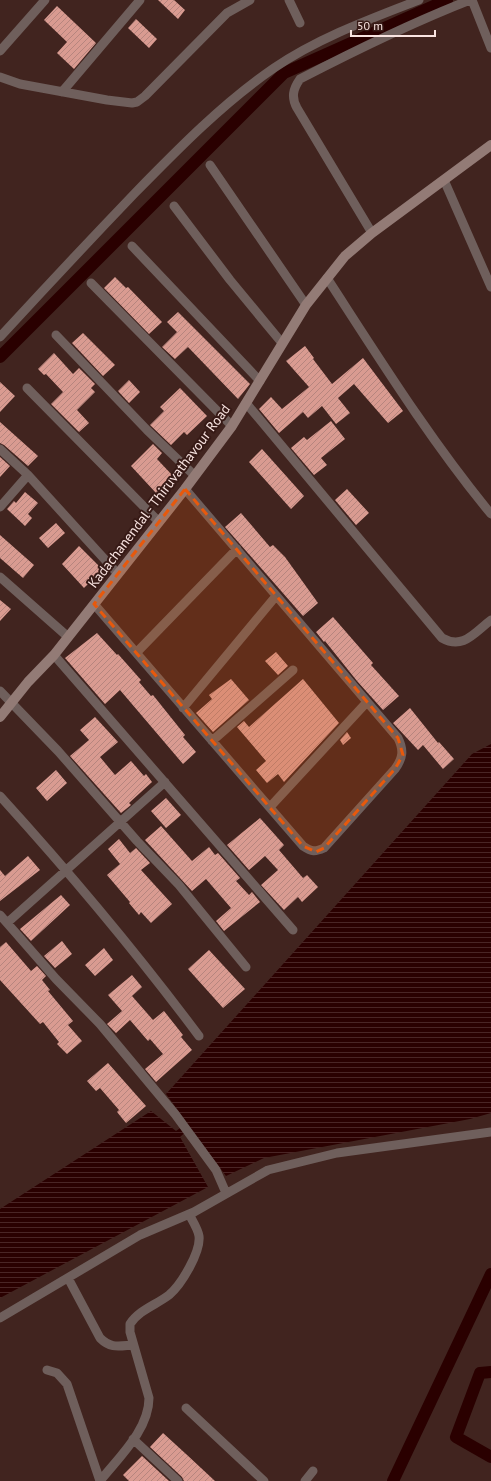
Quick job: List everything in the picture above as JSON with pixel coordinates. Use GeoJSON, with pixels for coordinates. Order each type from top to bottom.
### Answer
{"type":"FeatureCollection","features":[{"type":"Feature","properties":{"kind":"main road","name":"Kadachanendal - Thiruvathavour Road"},"geometry":{"type":"LineString","coordinates":[[0,717],[54,655],[67,636],[185,489],[232,426],[306,305],[345,256],[372,233],[491,144]]}},
{"type":"Feature","properties":{"kind":"street"},"geometry":{"type":"LineString","coordinates":[[0,51],[44,0]]}},
{"type":"Feature","properties":{"kind":"street"},"geometry":{"type":"LineString","coordinates":[[62,92],[140,0]]}},
{"type":"Feature","properties":{"kind":"street"},"geometry":{"type":"LineString","coordinates":[[0,77],[20,84],[62,92],[107,100],[137,102],[145,96],[227,13],[250,0]]}},
{"type":"Feature","properties":{"kind":"street"},"geometry":{"type":"LineString","coordinates":[[289,0],[300,23]]}},
{"type":"Feature","properties":{"kind":"street"},"geometry":{"type":"LineString","coordinates":[[1,333],[171,156],[229,103],[274,68],[312,46],[365,21],[420,0]]}},
{"type":"Feature","properties":{"kind":"street"},"geometry":{"type":"LineString","coordinates":[[372,233],[296,108],[293,100],[294,88],[300,79],[376,40],[420,19],[471,0],[491,48]]}},
{"type":"Feature","properties":{"kind":"street"},"geometry":{"type":"LineString","coordinates":[[210,165],[306,305]]}},
{"type":"Feature","properties":{"kind":"street"},"geometry":{"type":"LineString","coordinates":[[444,180],[491,287]]}},
{"type":"Feature","properties":{"kind":"street"},"geometry":{"type":"LineString","coordinates":[[174,206],[230,280],[282,342]]}},
{"type":"Feature","properties":{"kind":"street"},"geometry":{"type":"LineString","coordinates":[[132,246],[260,382]]}},
{"type":"Feature","properties":{"kind":"street"},"geometry":{"type":"LineString","coordinates":[[327,278],[391,378],[457,472],[491,514]]}},
{"type":"Feature","properties":{"kind":"street"},"geometry":{"type":"LineString","coordinates":[[92,283],[232,426]]}},
{"type":"Feature","properties":{"kind":"street"},"geometry":{"type":"LineString","coordinates":[[56,335],[147,430],[194,475]]}},
{"type":"Feature","properties":{"kind":"street"},"geometry":{"type":"LineString","coordinates":[[27,388],[159,522]]}},
{"type":"Feature","properties":{"kind":"street"},"geometry":{"type":"LineString","coordinates":[[246,403],[442,638],[455,644],[463,641],[491,620]]}},
{"type":"Feature","properties":{"kind":"street"},"geometry":{"type":"LineString","coordinates":[[0,449],[28,475],[118,574]]}},
{"type":"Feature","properties":{"kind":"street"},"geometry":{"type":"LineString","coordinates":[[0,507],[28,475]]}},
{"type":"Feature","properties":{"kind":"street"},"geometry":{"type":"LineString","coordinates":[[94,604],[137,652],[182,708],[304,846],[316,852],[324,848],[395,769],[403,755],[402,747],[398,738],[276,596],[238,549],[185,489]]}},
{"type":"Feature","properties":{"kind":"street"},"geometry":{"type":"LineString","coordinates":[[137,652],[238,549]]}},
{"type":"Feature","properties":{"kind":"street"},"geometry":{"type":"LineString","coordinates":[[0,577],[67,636]]}},
{"type":"Feature","properties":{"kind":"street"},"geometry":{"type":"LineString","coordinates":[[182,708],[276,596]]}},
{"type":"Feature","properties":{"kind":"street"},"geometry":{"type":"LineString","coordinates":[[54,655],[293,930]]}},
{"type":"Feature","properties":{"kind":"street"},"geometry":{"type":"LineString","coordinates":[[212,741],[293,670]]}},
{"type":"Feature","properties":{"kind":"street"},"geometry":{"type":"LineString","coordinates":[[0,692],[12,702],[179,885],[246,967]]}},
{"type":"Feature","properties":{"kind":"street"},"geometry":{"type":"LineString","coordinates":[[270,807],[367,702]]}},
{"type":"Feature","properties":{"kind":"street"},"geometry":{"type":"LineString","coordinates":[[7,923],[165,782]]}},
{"type":"Feature","properties":{"kind":"street"},"geometry":{"type":"LineString","coordinates":[[0,796],[66,869],[158,981],[199,1036]]}},
{"type":"Feature","properties":{"kind":"street"},"geometry":{"type":"LineString","coordinates":[[0,915],[56,979],[100,1024],[175,1114],[216,1170],[226,1193]]}},
{"type":"Feature","properties":{"kind":"street"},"geometry":{"type":"LineString","coordinates":[[0,1318],[140,1235],[189,1214],[268,1170],[315,1158],[378,1147],[491,1132]]}},
{"type":"Feature","properties":{"kind":"street"},"geometry":{"type":"LineString","coordinates":[[100,1481],[133,1440],[149,1409],[149,1398],[133,1345],[130,1324],[138,1315],[169,1295],[180,1283],[200,1241],[199,1234],[189,1214]]}},
{"type":"Feature","properties":{"kind":"street"},"geometry":{"type":"LineString","coordinates":[[68,1278],[100,1338],[113,1347],[133,1345]]}},
{"type":"Feature","properties":{"kind":"street"},"geometry":{"type":"LineString","coordinates":[[47,1370],[57,1373],[67,1384],[100,1481]]}},
{"type":"Feature","properties":{"kind":"street"},"geometry":{"type":"LineString","coordinates":[[186,1408],[264,1481]]}},
{"type":"Feature","properties":{"kind":"street"},"geometry":{"type":"LineString","coordinates":[[133,1440],[178,1481]]}},
{"type":"Feature","properties":{"kind":"street"},"geometry":{"type":"LineString","coordinates":[[306,1481],[313,1471]]}},
{"type":"Feature","properties":{"kind":"highlighted area"},"geometry":{"type":"Polygon","coordinates":[[[185,489],[398,738],[403,755],[395,769],[324,848],[316,852],[303,846],[94,604],[185,489]]]}},
{"type":"Feature","properties":{"kind":"shaded area"},"geometry":{"type":"Polygon","coordinates":[[[491,744],[491,1113],[470,1119],[264,1158],[226,1176],[190,1128],[180,1137],[208,1187],[0,1298],[0,1209],[151,1111],[176,1131],[187,1123],[166,1094],[472,754],[491,744]]]}},
{"type":"Feature","properties":{"kind":"building"},"geometry":{"type":"Polygon","coordinates":[[[158,0],[174,0],[185,10],[178,19],[158,0]]]}},
{"type":"Feature","properties":{"kind":"building"},"geometry":{"type":"Polygon","coordinates":[[[57,6],[96,43],[74,69],[57,53],[67,42],[44,20],[57,6]]]}},
{"type":"Feature","properties":{"kind":"building"},"geometry":{"type":"Polygon","coordinates":[[[136,19],[157,39],[149,48],[128,28],[136,19]]]}},
{"type":"Feature","properties":{"kind":"building"},"geometry":{"type":"Polygon","coordinates":[[[115,277],[126,288],[128,287],[162,322],[149,334],[104,288],[115,277]]]}},
{"type":"Feature","properties":{"kind":"building"},"geometry":{"type":"Polygon","coordinates":[[[178,312],[250,384],[238,399],[188,347],[175,359],[162,347],[177,332],[167,322],[178,312]]]}},
{"type":"Feature","properties":{"kind":"building"},"geometry":{"type":"Polygon","coordinates":[[[83,333],[115,365],[103,376],[72,343],[83,333]]]}},
{"type":"Feature","properties":{"kind":"building"},"geometry":{"type":"Polygon","coordinates":[[[305,346],[332,384],[363,358],[403,411],[388,423],[354,384],[338,398],[350,413],[336,424],[322,406],[308,418],[303,412],[279,433],[259,409],[271,397],[282,409],[309,387],[286,361],[305,346]]]}},
{"type":"Feature","properties":{"kind":"building"},"geometry":{"type":"Polygon","coordinates":[[[54,353],[73,374],[79,368],[95,384],[91,388],[95,392],[77,410],[89,423],[79,432],[51,404],[63,392],[46,374],[44,375],[38,369],[54,353]]]}},
{"type":"Feature","properties":{"kind":"building"},"geometry":{"type":"Polygon","coordinates":[[[129,380],[140,392],[129,403],[118,391],[129,380]]]}},
{"type":"Feature","properties":{"kind":"building"},"geometry":{"type":"Polygon","coordinates":[[[0,382],[15,396],[0,412],[0,382]]]}},
{"type":"Feature","properties":{"kind":"building"},"geometry":{"type":"Polygon","coordinates":[[[180,388],[207,416],[187,435],[184,432],[171,445],[150,425],[164,411],[160,407],[180,388]]]}},
{"type":"Feature","properties":{"kind":"building"},"geometry":{"type":"Polygon","coordinates":[[[331,421],[345,439],[321,458],[327,465],[314,475],[291,448],[304,437],[307,440],[331,421]]]}},
{"type":"Feature","properties":{"kind":"building"},"geometry":{"type":"Polygon","coordinates":[[[0,422],[38,456],[28,466],[0,443],[0,422]]]}},
{"type":"Feature","properties":{"kind":"building"},"geometry":{"type":"Polygon","coordinates":[[[153,444],[162,453],[157,459],[173,476],[156,493],[131,466],[153,444]]]}},
{"type":"Feature","properties":{"kind":"building"},"geometry":{"type":"Polygon","coordinates":[[[262,449],[304,496],[291,509],[249,462],[262,449]]]}},
{"type":"Feature","properties":{"kind":"building"},"geometry":{"type":"Polygon","coordinates":[[[0,457],[10,466],[0,477],[0,457]]]}},
{"type":"Feature","properties":{"kind":"building"},"geometry":{"type":"Polygon","coordinates":[[[347,489],[369,513],[356,525],[335,500],[347,489]]]}},
{"type":"Feature","properties":{"kind":"building"},"geometry":{"type":"Polygon","coordinates":[[[25,492],[38,503],[28,514],[32,518],[25,526],[7,509],[14,501],[16,503],[25,492]]]}},
{"type":"Feature","properties":{"kind":"building"},"geometry":{"type":"Polygon","coordinates":[[[241,513],[270,547],[273,545],[285,557],[318,603],[303,616],[225,527],[241,513]]]}},
{"type":"Feature","properties":{"kind":"building"},"geometry":{"type":"Polygon","coordinates":[[[56,523],[65,533],[48,548],[39,538],[56,523]]]}},
{"type":"Feature","properties":{"kind":"building"},"geometry":{"type":"Polygon","coordinates":[[[0,535],[34,565],[23,578],[0,558],[0,535]]]}},
{"type":"Feature","properties":{"kind":"building"},"geometry":{"type":"Polygon","coordinates":[[[79,546],[103,570],[84,588],[62,564],[79,546]]]}},
{"type":"Feature","properties":{"kind":"building"},"geometry":{"type":"Polygon","coordinates":[[[0,600],[11,609],[0,621],[0,600]]]}},
{"type":"Feature","properties":{"kind":"building"},"geometry":{"type":"Polygon","coordinates":[[[333,617],[373,663],[371,665],[399,696],[383,710],[316,632],[333,617]]]}},
{"type":"Feature","properties":{"kind":"building"},"geometry":{"type":"Polygon","coordinates":[[[97,633],[141,680],[139,682],[151,696],[153,695],[185,735],[183,737],[196,752],[183,764],[120,690],[105,704],[65,658],[97,633]]]}},
{"type":"Feature","properties":{"kind":"building"},"geometry":{"type":"Polygon","coordinates":[[[276,652],[288,666],[278,675],[265,661],[276,652]]]}},
{"type":"Feature","properties":{"kind":"building"},"geometry":{"type":"Polygon","coordinates":[[[231,679],[249,700],[213,732],[196,713],[212,699],[209,695],[231,679]]]}},
{"type":"Feature","properties":{"kind":"building"},"geometry":{"type":"Polygon","coordinates":[[[303,679],[339,723],[284,782],[278,774],[267,783],[256,770],[266,761],[237,727],[244,721],[249,727],[303,679]]]}},
{"type":"Feature","properties":{"kind":"building"},"geometry":{"type":"Polygon","coordinates":[[[410,708],[438,743],[439,742],[454,759],[443,769],[423,745],[418,750],[393,723],[410,708]]]}},
{"type":"Feature","properties":{"kind":"building"},"geometry":{"type":"Polygon","coordinates":[[[95,717],[118,742],[100,757],[115,775],[131,761],[144,776],[146,774],[152,782],[129,803],[131,805],[121,813],[70,756],[89,740],[80,730],[95,717]]]}},
{"type":"Feature","properties":{"kind":"building"},"geometry":{"type":"Polygon","coordinates":[[[347,732],[351,738],[343,745],[340,740],[347,732]]]}},
{"type":"Feature","properties":{"kind":"building"},"geometry":{"type":"Polygon","coordinates":[[[56,770],[67,783],[47,801],[36,788],[56,770]]]}},
{"type":"Feature","properties":{"kind":"building"},"geometry":{"type":"Polygon","coordinates":[[[166,798],[181,815],[166,828],[151,811],[166,798]]]}},
{"type":"Feature","properties":{"kind":"building"},"geometry":{"type":"Polygon","coordinates":[[[260,818],[284,845],[279,850],[303,878],[307,875],[318,887],[302,902],[298,897],[284,910],[261,885],[278,870],[265,856],[249,870],[227,845],[260,818]]]}},
{"type":"Feature","properties":{"kind":"building"},"geometry":{"type":"Polygon","coordinates":[[[161,826],[192,861],[209,847],[215,855],[218,853],[240,878],[236,881],[249,895],[252,892],[260,902],[224,931],[216,921],[231,908],[206,879],[192,891],[145,840],[161,826]]]}},
{"type":"Feature","properties":{"kind":"building"},"geometry":{"type":"Polygon","coordinates":[[[119,839],[130,853],[136,848],[150,863],[141,870],[172,904],[151,923],[141,912],[139,915],[107,875],[120,864],[108,849],[119,839]]]}},
{"type":"Feature","properties":{"kind":"building"},"geometry":{"type":"Polygon","coordinates":[[[28,856],[40,870],[0,901],[0,870],[5,876],[28,856]]]}},
{"type":"Feature","properties":{"kind":"building"},"geometry":{"type":"Polygon","coordinates":[[[61,895],[70,905],[31,941],[20,929],[61,895]]]}},
{"type":"Feature","properties":{"kind":"building"},"geometry":{"type":"Polygon","coordinates":[[[62,941],[72,954],[55,968],[44,956],[62,941]]]}},
{"type":"Feature","properties":{"kind":"building"},"geometry":{"type":"Polygon","coordinates":[[[6,942],[31,971],[37,966],[46,976],[42,980],[50,990],[48,991],[73,1021],[68,1025],[82,1041],[67,1054],[57,1044],[59,1042],[43,1022],[40,1024],[0,980],[0,947],[6,942]]]}},
{"type":"Feature","properties":{"kind":"building"},"geometry":{"type":"Polygon","coordinates":[[[104,948],[113,960],[95,976],[85,965],[104,948]]]}},
{"type":"Feature","properties":{"kind":"building"},"geometry":{"type":"Polygon","coordinates":[[[209,950],[245,989],[223,1008],[188,969],[209,950]]]}},
{"type":"Feature","properties":{"kind":"building"},"geometry":{"type":"Polygon","coordinates":[[[132,975],[142,987],[132,996],[153,1020],[164,1011],[183,1035],[181,1037],[192,1050],[156,1082],[145,1069],[163,1054],[150,1039],[148,1041],[130,1020],[116,1033],[107,1024],[122,1011],[108,995],[132,975]]]}},
{"type":"Feature","properties":{"kind":"building"},"geometry":{"type":"Polygon","coordinates":[[[108,1063],[146,1106],[126,1123],[117,1112],[119,1110],[100,1088],[96,1091],[87,1081],[108,1063]]]}},
{"type":"Feature","properties":{"kind":"building"},"geometry":{"type":"Polygon","coordinates":[[[163,1433],[215,1481],[184,1481],[182,1477],[150,1447],[163,1433]]]}},
{"type":"Feature","properties":{"kind":"building"},"geometry":{"type":"Polygon","coordinates":[[[142,1456],[169,1481],[129,1481],[123,1475],[142,1456]]]}},
{"type":"Feature","properties":{"kind":"waterway"},"geometry":{"type":"LineString","coordinates":[[0,357],[284,73],[447,0]]}},
{"type":"Feature","properties":{"kind":"waterway"},"geometry":{"type":"LineString","coordinates":[[393,1481],[491,1274]]}},
{"type":"Feature","properties":{"kind":"waterway"},"geometry":{"type":"LineString","coordinates":[[491,1372],[480,1373],[456,1437],[491,1457]]}}]}
